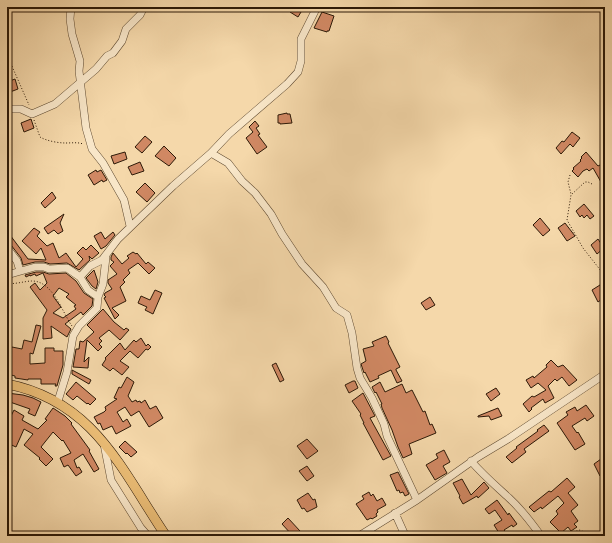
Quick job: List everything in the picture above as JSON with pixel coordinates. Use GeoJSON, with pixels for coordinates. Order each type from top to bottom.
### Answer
{"type":"FeatureCollection","features":[{"type":"Feature","properties":{"kind":"main road"},"geometry":{"type":"LineString","coordinates":[[7,384],[32,391],[58,402],[87,424],[103,441],[166,536]]}},
{"type":"Feature","properties":{"kind":"street"},"geometry":{"type":"LineString","coordinates":[[71,7],[70,19],[72,34],[80,61],[80,83],[86,128],[92,149],[103,163],[124,200],[130,226]]}},
{"type":"Feature","properties":{"kind":"street"},"geometry":{"type":"LineString","coordinates":[[7,109],[21,109],[32,114],[55,104],[96,69],[107,56],[113,53],[122,41],[126,29],[140,15],[144,7]]}},
{"type":"Feature","properties":{"kind":"street"},"geometry":{"type":"LineString","coordinates":[[80,277],[90,266],[102,260],[130,226],[211,153],[229,134],[287,84],[298,72],[302,50],[301,39],[317,7]]}},
{"type":"Feature","properties":{"kind":"street"},"geometry":{"type":"LineString","coordinates":[[211,153],[228,163],[242,181],[256,193],[302,264],[323,287],[336,308],[347,315],[352,333],[357,368],[360,378],[372,398],[384,424],[387,436],[417,500]]}},
{"type":"Feature","properties":{"kind":"street"},"geometry":{"type":"LineString","coordinates":[[7,248],[17,261],[20,271]]}},
{"type":"Feature","properties":{"kind":"street"},"geometry":{"type":"LineString","coordinates":[[58,402],[67,372],[73,336],[79,326],[97,308],[98,298],[103,284],[107,254],[110,249]]}},
{"type":"Feature","properties":{"kind":"street"},"geometry":{"type":"LineString","coordinates":[[7,275],[40,267],[49,269],[67,268],[80,277],[88,290],[98,298]]}},
{"type":"Feature","properties":{"kind":"street"},"geometry":{"type":"LineString","coordinates":[[359,536],[417,500],[471,461],[508,439],[605,374]]}},
{"type":"Feature","properties":{"kind":"street"},"geometry":{"type":"LineString","coordinates":[[103,441],[111,480],[121,498],[148,536]]}},
{"type":"Feature","properties":{"kind":"street"},"geometry":{"type":"LineString","coordinates":[[471,461],[481,473],[509,498],[528,518],[541,536]]}},
{"type":"Feature","properties":{"kind":"street"},"geometry":{"type":"LineString","coordinates":[[110,471],[123,470]]}},
{"type":"Feature","properties":{"kind":"street"},"geometry":{"type":"LineString","coordinates":[[395,513],[407,536]]}},
{"type":"Feature","properties":{"kind":"path"},"geometry":{"type":"LineString","coordinates":[[570,175],[568,182],[571,195],[567,220],[583,248],[605,276]]}},
{"type":"Feature","properties":{"kind":"path"},"geometry":{"type":"LineString","coordinates":[[571,195],[585,182],[592,184]]}},
{"type":"Feature","properties":{"kind":"path"},"geometry":{"type":"LineString","coordinates":[[7,283],[10,284],[32,281],[42,284],[53,293],[62,307],[65,315],[73,327],[73,336]]}},
{"type":"Feature","properties":{"kind":"path"},"geometry":{"type":"LineString","coordinates":[[559,536],[580,530],[592,536]]}},
{"type":"Feature","properties":{"kind":"building"},"geometry":{"type":"Polygon","coordinates":[[[293,7],[304,7],[298,17],[290,12],[293,7]]]}},
{"type":"Feature","properties":{"kind":"building"},"geometry":{"type":"Polygon","coordinates":[[[322,12],[334,16],[329,31],[327,32],[314,28],[322,12]]]}},
{"type":"Feature","properties":{"kind":"building"},"geometry":{"type":"Polygon","coordinates":[[[15,79],[18,89],[10,92],[7,82],[15,79]]]}},
{"type":"Feature","properties":{"kind":"building"},"geometry":{"type":"Polygon","coordinates":[[[287,113],[290,114],[292,123],[278,123],[278,115],[287,113]]]}},
{"type":"Feature","properties":{"kind":"building"},"geometry":{"type":"Polygon","coordinates":[[[31,119],[34,128],[24,132],[21,123],[31,119]]]}},
{"type":"Feature","properties":{"kind":"building"},"geometry":{"type":"Polygon","coordinates":[[[255,121],[259,126],[256,128],[260,134],[258,135],[267,147],[257,154],[246,138],[253,132],[249,127],[255,121]]]}},
{"type":"Feature","properties":{"kind":"building"},"geometry":{"type":"Polygon","coordinates":[[[572,132],[580,138],[573,147],[570,144],[561,154],[556,148],[562,141],[564,142],[572,132]]]}},
{"type":"Feature","properties":{"kind":"building"},"geometry":{"type":"Polygon","coordinates":[[[145,136],[152,142],[142,153],[135,147],[145,136]]]}},
{"type":"Feature","properties":{"kind":"building"},"geometry":{"type":"Polygon","coordinates":[[[164,146],[176,158],[169,166],[155,156],[164,146]]]}},
{"type":"Feature","properties":{"kind":"building"},"geometry":{"type":"Polygon","coordinates":[[[125,152],[127,159],[114,164],[111,156],[125,152]]]}},
{"type":"Feature","properties":{"kind":"building"},"geometry":{"type":"Polygon","coordinates":[[[586,152],[598,166],[602,164],[605,168],[605,189],[593,168],[589,171],[587,169],[583,171],[578,177],[572,171],[574,169],[573,168],[581,161],[581,157],[586,152]]]}},
{"type":"Feature","properties":{"kind":"building"},"geometry":{"type":"Polygon","coordinates":[[[140,162],[144,171],[132,175],[128,167],[140,162]]]}},
{"type":"Feature","properties":{"kind":"building"},"geometry":{"type":"Polygon","coordinates":[[[96,170],[97,172],[101,170],[107,180],[103,182],[102,180],[94,185],[88,175],[96,170]]]}},
{"type":"Feature","properties":{"kind":"building"},"geometry":{"type":"Polygon","coordinates":[[[145,183],[155,193],[147,202],[136,192],[145,183]]]}},
{"type":"Feature","properties":{"kind":"building"},"geometry":{"type":"Polygon","coordinates":[[[52,192],[56,198],[45,208],[41,203],[52,192]]]}},
{"type":"Feature","properties":{"kind":"building"},"geometry":{"type":"Polygon","coordinates":[[[584,204],[594,216],[590,219],[587,215],[584,218],[582,215],[580,217],[576,211],[584,204]]]}},
{"type":"Feature","properties":{"kind":"building"},"geometry":{"type":"Polygon","coordinates":[[[64,214],[60,223],[63,231],[58,234],[54,230],[48,234],[44,228],[64,214]]]}},
{"type":"Feature","properties":{"kind":"building"},"geometry":{"type":"Polygon","coordinates":[[[540,218],[550,230],[543,236],[533,225],[540,218]]]}},
{"type":"Feature","properties":{"kind":"building"},"geometry":{"type":"Polygon","coordinates":[[[565,223],[575,236],[567,241],[558,228],[565,223]]]}},
{"type":"Feature","properties":{"kind":"building"},"geometry":{"type":"Polygon","coordinates":[[[34,228],[40,232],[37,236],[47,246],[53,243],[59,258],[66,253],[76,267],[83,259],[77,253],[83,247],[86,250],[91,245],[99,253],[92,259],[89,256],[90,260],[79,270],[67,263],[50,264],[35,262],[23,265],[21,258],[11,245],[7,243],[7,237],[10,235],[28,259],[46,260],[41,248],[36,254],[22,241],[34,228]]]}},
{"type":"Feature","properties":{"kind":"building"},"geometry":{"type":"Polygon","coordinates":[[[101,232],[105,239],[113,232],[115,235],[106,246],[101,249],[94,236],[101,232]]]}},
{"type":"Feature","properties":{"kind":"building"},"geometry":{"type":"Polygon","coordinates":[[[598,239],[604,248],[597,254],[591,245],[598,239]]]}},
{"type":"Feature","properties":{"kind":"building"},"geometry":{"type":"Polygon","coordinates":[[[133,252],[136,254],[137,253],[146,264],[148,262],[155,268],[149,274],[138,263],[128,270],[130,273],[123,280],[125,282],[120,287],[126,301],[112,308],[119,315],[115,319],[104,298],[106,297],[104,295],[105,293],[112,289],[108,283],[108,280],[117,274],[110,266],[114,262],[111,260],[111,257],[113,253],[122,264],[129,258],[127,256],[133,252]]]}},
{"type":"Feature","properties":{"kind":"building"},"geometry":{"type":"Polygon","coordinates":[[[94,270],[98,282],[96,289],[86,278],[94,270]]]}},
{"type":"Feature","properties":{"kind":"building"},"geometry":{"type":"Polygon","coordinates":[[[36,272],[43,272],[49,274],[66,273],[76,281],[84,293],[93,299],[92,306],[83,315],[81,312],[65,324],[71,329],[67,337],[51,326],[52,338],[43,339],[43,318],[47,310],[30,287],[35,283],[40,290],[47,283],[43,273],[36,276],[35,274],[26,277],[25,275],[36,272]],[[59,288],[53,296],[61,307],[53,313],[63,318],[76,309],[74,306],[76,305],[66,297],[69,294],[59,288]]]}},
{"type":"Feature","properties":{"kind":"building"},"geometry":{"type":"Polygon","coordinates":[[[605,279],[605,297],[598,302],[592,290],[600,285],[605,279]]]}},
{"type":"Feature","properties":{"kind":"building"},"geometry":{"type":"Polygon","coordinates":[[[155,290],[162,293],[153,314],[145,310],[147,307],[138,303],[141,296],[150,300],[155,290]]]}},
{"type":"Feature","properties":{"kind":"building"},"geometry":{"type":"Polygon","coordinates":[[[430,297],[435,305],[426,310],[421,303],[430,297]]]}},
{"type":"Feature","properties":{"kind":"building"},"geometry":{"type":"Polygon","coordinates":[[[103,309],[114,322],[124,330],[126,328],[129,330],[120,340],[109,330],[99,338],[102,341],[99,344],[102,347],[98,351],[87,340],[84,362],[89,357],[88,368],[73,367],[76,349],[79,349],[80,341],[83,342],[94,332],[87,325],[103,309]]]}},
{"type":"Feature","properties":{"kind":"building"},"geometry":{"type":"Polygon","coordinates":[[[36,325],[41,326],[33,354],[30,353],[30,364],[45,363],[45,348],[54,348],[54,351],[63,351],[63,365],[57,386],[55,386],[56,384],[41,384],[41,379],[28,380],[15,378],[15,376],[7,374],[7,364],[10,356],[7,355],[7,350],[11,350],[12,347],[22,349],[24,340],[32,342],[36,325]]]}},
{"type":"Feature","properties":{"kind":"building"},"geometry":{"type":"Polygon","coordinates":[[[386,336],[400,367],[396,370],[402,381],[397,383],[391,370],[378,376],[379,378],[370,382],[365,372],[364,373],[361,364],[366,361],[363,349],[374,346],[372,342],[386,336]]]}},
{"type":"Feature","properties":{"kind":"building"},"geometry":{"type":"Polygon","coordinates":[[[141,338],[146,346],[148,344],[151,347],[148,350],[146,349],[138,358],[130,351],[120,361],[129,367],[122,375],[113,368],[110,371],[102,365],[106,359],[105,358],[120,343],[125,350],[134,340],[136,342],[141,338]]]}},
{"type":"Feature","properties":{"kind":"building"},"geometry":{"type":"Polygon","coordinates":[[[551,360],[558,367],[563,365],[577,380],[569,386],[562,377],[557,381],[555,379],[548,386],[554,398],[545,403],[543,399],[531,408],[532,409],[529,412],[523,404],[532,396],[534,397],[546,390],[538,383],[531,388],[526,380],[533,376],[534,378],[547,367],[546,365],[551,360]]]}},
{"type":"Feature","properties":{"kind":"building"},"geometry":{"type":"Polygon","coordinates":[[[276,363],[284,380],[280,382],[272,365],[276,363]]]}},
{"type":"Feature","properties":{"kind":"building"},"geometry":{"type":"Polygon","coordinates":[[[72,370],[91,380],[89,384],[72,374],[72,370]]]}},
{"type":"Feature","properties":{"kind":"building"},"geometry":{"type":"Polygon","coordinates":[[[127,377],[134,382],[128,396],[132,402],[136,400],[137,402],[140,401],[141,403],[145,400],[150,409],[156,406],[163,418],[149,427],[139,411],[131,416],[125,407],[117,412],[123,422],[127,419],[131,426],[116,434],[112,426],[103,430],[100,423],[98,424],[94,417],[104,412],[106,410],[105,407],[117,399],[114,398],[119,387],[121,388],[127,377]]]}},
{"type":"Feature","properties":{"kind":"building"},"geometry":{"type":"Polygon","coordinates":[[[355,381],[358,388],[349,393],[345,385],[355,381]]]}},
{"type":"Feature","properties":{"kind":"building"},"geometry":{"type":"Polygon","coordinates":[[[76,382],[96,399],[90,405],[77,396],[73,400],[66,394],[76,382]]]}},
{"type":"Feature","properties":{"kind":"building"},"geometry":{"type":"Polygon","coordinates":[[[380,382],[385,392],[402,384],[406,393],[412,390],[423,412],[425,411],[430,425],[432,424],[436,433],[409,444],[412,454],[403,458],[382,408],[382,404],[372,387],[380,382]]]}},
{"type":"Feature","properties":{"kind":"building"},"geometry":{"type":"Polygon","coordinates":[[[496,388],[500,394],[491,401],[486,394],[496,388]]]}},
{"type":"Feature","properties":{"kind":"building"},"geometry":{"type":"Polygon","coordinates":[[[7,393],[23,395],[41,402],[35,416],[28,413],[30,409],[7,401],[7,393]]]}},
{"type":"Feature","properties":{"kind":"building"},"geometry":{"type":"Polygon","coordinates":[[[363,393],[375,416],[370,418],[391,456],[383,460],[363,423],[361,414],[352,401],[363,393]]]}},
{"type":"Feature","properties":{"kind":"building"},"geometry":{"type":"Polygon","coordinates":[[[586,405],[594,416],[587,421],[585,418],[572,426],[577,433],[578,432],[585,444],[575,450],[557,423],[568,415],[566,412],[575,407],[577,411],[586,405]]]}},
{"type":"Feature","properties":{"kind":"building"},"geometry":{"type":"Polygon","coordinates":[[[53,408],[72,423],[71,424],[90,450],[89,451],[99,469],[94,472],[83,454],[74,460],[77,468],[79,467],[82,472],[76,476],[68,465],[64,467],[60,458],[71,453],[63,440],[62,441],[53,432],[41,447],[53,459],[46,466],[39,459],[40,458],[24,445],[33,434],[24,429],[16,447],[7,443],[7,429],[14,410],[24,416],[22,420],[38,429],[47,420],[45,419],[53,408]]]}},
{"type":"Feature","properties":{"kind":"building"},"geometry":{"type":"Polygon","coordinates":[[[498,408],[502,416],[491,420],[489,416],[478,417],[478,416],[498,408]]]}},
{"type":"Feature","properties":{"kind":"building"},"geometry":{"type":"Polygon","coordinates":[[[544,425],[549,431],[524,449],[526,452],[512,463],[506,457],[517,448],[516,447],[544,425]]]}},
{"type":"Feature","properties":{"kind":"building"},"geometry":{"type":"Polygon","coordinates":[[[307,439],[318,451],[307,459],[297,446],[307,439]]]}},
{"type":"Feature","properties":{"kind":"building"},"geometry":{"type":"Polygon","coordinates":[[[125,441],[137,452],[131,457],[119,447],[125,441]]]}},
{"type":"Feature","properties":{"kind":"building"},"geometry":{"type":"Polygon","coordinates":[[[444,450],[450,462],[443,466],[447,473],[435,480],[426,465],[438,458],[436,454],[444,450]]]}},
{"type":"Feature","properties":{"kind":"building"},"geometry":{"type":"Polygon","coordinates":[[[601,459],[605,465],[605,473],[600,476],[594,464],[601,459]]]}},
{"type":"Feature","properties":{"kind":"building"},"geometry":{"type":"Polygon","coordinates":[[[307,466],[314,476],[307,481],[299,471],[307,466]]]}},
{"type":"Feature","properties":{"kind":"building"},"geometry":{"type":"Polygon","coordinates":[[[398,472],[409,494],[405,496],[403,492],[400,493],[399,490],[397,491],[390,475],[398,472]]]}},
{"type":"Feature","properties":{"kind":"building"},"geometry":{"type":"Polygon","coordinates":[[[567,478],[575,487],[568,493],[578,505],[571,511],[578,521],[574,524],[577,527],[571,531],[568,527],[561,533],[550,522],[558,514],[556,511],[564,503],[558,496],[542,509],[541,507],[534,512],[529,507],[549,491],[551,492],[567,478]]]}},
{"type":"Feature","properties":{"kind":"building"},"geometry":{"type":"Polygon","coordinates":[[[462,479],[471,495],[484,482],[489,488],[478,498],[477,496],[463,504],[453,483],[462,479]]]}},
{"type":"Feature","properties":{"kind":"building"},"geometry":{"type":"Polygon","coordinates":[[[369,492],[371,496],[373,494],[377,501],[382,498],[386,505],[377,510],[377,516],[367,520],[356,504],[364,499],[362,496],[369,492]]]}},
{"type":"Feature","properties":{"kind":"building"},"geometry":{"type":"Polygon","coordinates":[[[308,493],[313,500],[315,499],[317,507],[307,512],[304,508],[302,509],[297,500],[308,493]]]}},
{"type":"Feature","properties":{"kind":"building"},"geometry":{"type":"Polygon","coordinates":[[[497,500],[517,524],[504,530],[509,536],[494,536],[499,533],[494,525],[502,520],[495,510],[489,514],[485,509],[497,500]]]}},
{"type":"Feature","properties":{"kind":"building"},"geometry":{"type":"Polygon","coordinates":[[[288,518],[300,531],[297,535],[295,532],[292,535],[282,524],[288,518]]]}}]}
